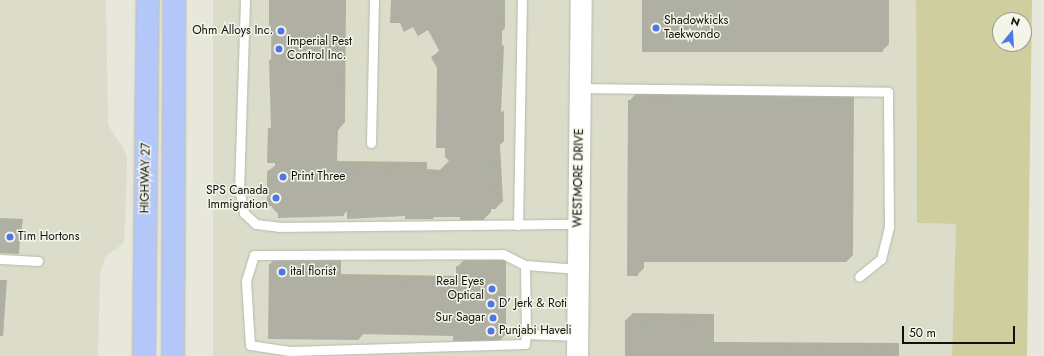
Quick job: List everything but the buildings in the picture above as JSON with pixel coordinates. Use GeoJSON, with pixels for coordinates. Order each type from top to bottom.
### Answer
{"type":"FeatureCollection","features":[{"type":"Feature","properties":{"kind":"main road","name":"HIGHWAY 27"},"geometry":{"type":"LineString","coordinates":[[144,356],[148,0]]}},
{"type":"Feature","properties":{"kind":"main road"},"geometry":{"type":"LineString","coordinates":[[173,356],[174,0]]}},
{"type":"Feature","properties":{"kind":"street","name":"WESTMORE DRIVE"},"geometry":{"type":"LineString","coordinates":[[577,346],[581,0]]}},
{"type":"Feature","properties":{"kind":"lane"},"geometry":{"type":"LineString","coordinates":[[245,0],[239,189],[244,213],[256,224],[279,227],[579,224]]}},
{"type":"Feature","properties":{"kind":"lane"},"geometry":{"type":"LineString","coordinates":[[370,143],[374,0]]}},
{"type":"Feature","properties":{"kind":"lane"},"geometry":{"type":"LineString","coordinates":[[518,225],[522,0]]}},
{"type":"Feature","properties":{"kind":"lane"},"geometry":{"type":"LineString","coordinates":[[580,88],[888,92],[889,227],[882,259],[859,277]]}},
{"type":"Feature","properties":{"kind":"lane"},"geometry":{"type":"LineString","coordinates":[[525,265],[525,344],[290,351],[250,345],[246,281],[254,255],[504,254],[525,265],[578,270]]}},
{"type":"Feature","properties":{"kind":"lane"},"geometry":{"type":"LineString","coordinates":[[0,259],[38,261]]}},
{"type":"Feature","properties":{"kind":"lane"},"geometry":{"type":"LineString","coordinates":[[526,334],[577,346]]}},
{"type":"Feature","properties":{"kind":"shaded area"},"geometry":{"type":"Polygon","coordinates":[[[0,0],[106,0],[108,125],[124,149],[127,158],[127,170],[124,243],[105,257],[100,275],[98,356],[0,356],[0,0]]]}},
{"type":"Feature","properties":{"kind":"shaded area"},"geometry":{"type":"Polygon","coordinates":[[[213,0],[916,0],[917,223],[956,224],[952,356],[213,356],[213,0]]]}},
{"type":"Feature","properties":{"kind":"green space"},"geometry":{"type":"Polygon","coordinates":[[[916,0],[1032,0],[1032,12],[992,12],[992,52],[1031,52],[1027,356],[952,356],[956,224],[917,223],[916,0]]]}},
{"type":"Feature","properties":{"kind":"place","name":"Shadowkicks Taekwondo"},"geometry":{"type":"Point","coordinates":[656,28]}},
{"type":"Feature","properties":{"kind":"place","name":"Ohm Alloys Inc."},"geometry":{"type":"Point","coordinates":[281,31]}},
{"type":"Feature","properties":{"kind":"place","name":"Imperial Pest Control Inc."},"geometry":{"type":"Point","coordinates":[279,49]}},
{"type":"Feature","properties":{"kind":"place","name":"Print Three"},"geometry":{"type":"Point","coordinates":[283,177]}},
{"type":"Feature","properties":{"kind":"place","name":"SPS Canada Immigration"},"geometry":{"type":"Point","coordinates":[276,198]}},
{"type":"Feature","properties":{"kind":"place","name":"Tim Hortons"},"geometry":{"type":"Point","coordinates":[10,237]}},
{"type":"Feature","properties":{"kind":"place","name":"ital florist"},"geometry":{"type":"Point","coordinates":[282,272]}},
{"type":"Feature","properties":{"kind":"place","name":"Real Eyes Optical"},"geometry":{"type":"Point","coordinates":[492,289]}},
{"type":"Feature","properties":{"kind":"place","name":"D' Jerk & Roti"},"geometry":{"type":"Point","coordinates":[491,304]}},
{"type":"Feature","properties":{"kind":"place","name":"Sur Sagar"},"geometry":{"type":"Point","coordinates":[493,318]}},
{"type":"Feature","properties":{"kind":"place","name":"Punjabi Haveli"},"geometry":{"type":"Point","coordinates":[491,331]}}]}
